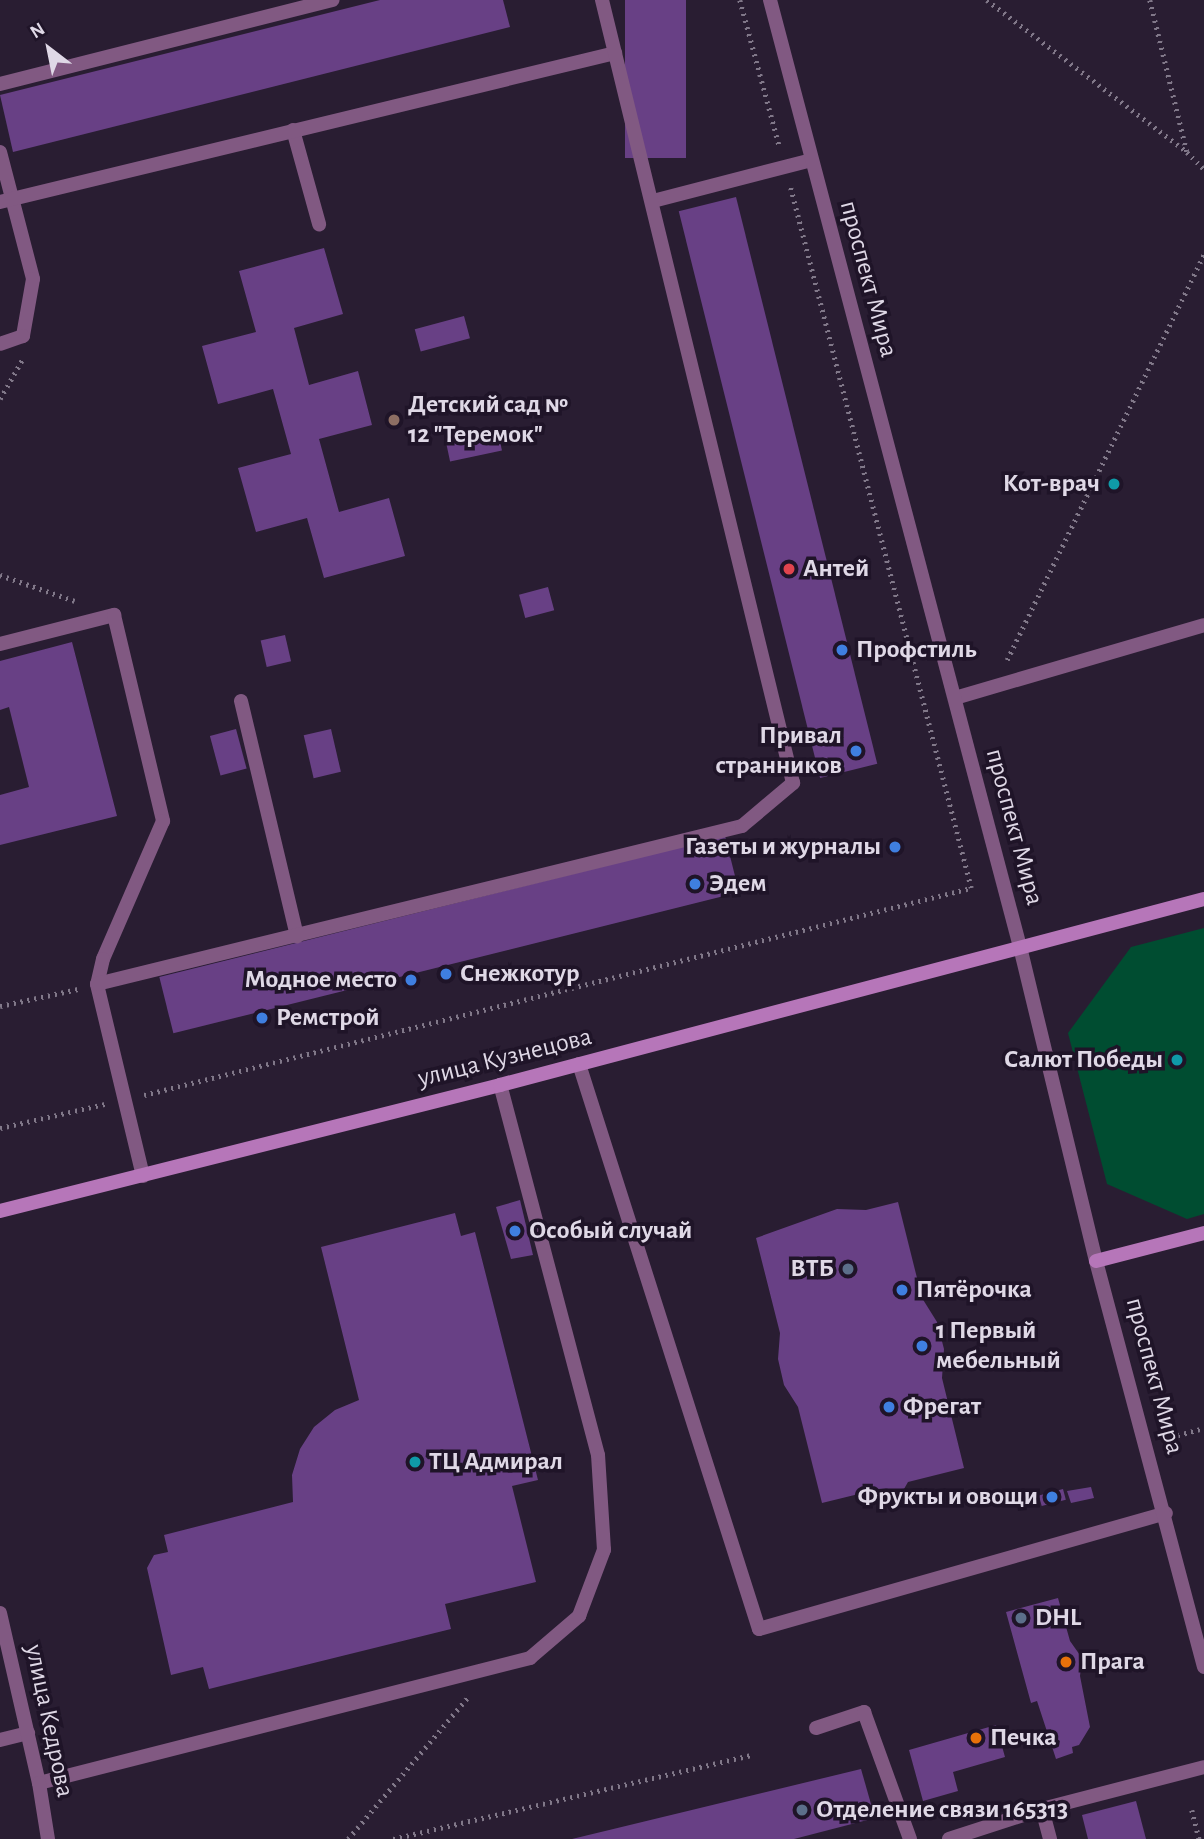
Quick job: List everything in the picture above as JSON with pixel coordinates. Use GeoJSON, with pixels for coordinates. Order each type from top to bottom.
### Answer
{"type":"FeatureCollection","features":[{"type":"Feature","properties":{"kind":"street"},"geometry":{"type":"LineString","coordinates":[[0,84],[333,0]]}},
{"type":"Feature","properties":{"kind":"street"},"geometry":{"type":"LineString","coordinates":[[97,984],[742,826],[793,783],[602,0]]}},
{"type":"Feature","properties":{"kind":"street","name":"проспект Мира"},"geometry":{"type":"LineString","coordinates":[[770,0],[1020,947],[1096,1261],[1166,1513],[1204,1667]]}},
{"type":"Feature","properties":{"kind":"street"},"geometry":{"type":"LineString","coordinates":[[5,201],[615,53]]}},
{"type":"Feature","properties":{"kind":"street"},"geometry":{"type":"LineString","coordinates":[[293,130],[318,224]]}},
{"type":"Feature","properties":{"kind":"street"},"geometry":{"type":"LineString","coordinates":[[0,152],[5,201],[33,279],[23,336],[0,344]]}},
{"type":"Feature","properties":{"kind":"street"},"geometry":{"type":"LineString","coordinates":[[653,201],[811,160]]}},
{"type":"Feature","properties":{"kind":"street"},"geometry":{"type":"LineString","coordinates":[[0,644],[114,615],[163,821],[103,959],[97,984],[143,1175]]}},
{"type":"Feature","properties":{"kind":"street"},"geometry":{"type":"LineString","coordinates":[[955,698],[1204,625]]}},
{"type":"Feature","properties":{"kind":"street"},"geometry":{"type":"LineString","coordinates":[[241,701],[297,936]]}},
{"type":"Feature","properties":{"kind":"street","name":"улица Кузнецова"},"geometry":{"type":"LineString","coordinates":[[0,1211],[500,1085],[1204,899]]}},
{"type":"Feature","properties":{"kind":"street"},"geometry":{"type":"LineString","coordinates":[[579,1064],[759,1629],[1166,1513]]}},
{"type":"Feature","properties":{"kind":"street"},"geometry":{"type":"LineString","coordinates":[[39,1783],[530,1658],[579,1616],[604,1550],[598,1455],[500,1085]]}},
{"type":"Feature","properties":{"kind":"street"},"geometry":{"type":"LineString","coordinates":[[1096,1261],[1204,1233]]}},
{"type":"Feature","properties":{"kind":"street","name":"улица Кедрова"},"geometry":{"type":"LineString","coordinates":[[0,1613],[29,1733],[48,1839]]}},
{"type":"Feature","properties":{"kind":"street"},"geometry":{"type":"LineString","coordinates":[[816,1728],[864,1712],[910,1839]]}},
{"type":"Feature","properties":{"kind":"street"},"geometry":{"type":"LineString","coordinates":[[0,1740],[29,1733]]}},
{"type":"Feature","properties":{"kind":"street"},"geometry":{"type":"LineString","coordinates":[[949,1839],[1042,1809],[1204,1767]]}},
{"type":"Feature","properties":{"kind":"street"},"geometry":{"type":"LineString","coordinates":[[1042,1809],[1050,1839]]}},
{"type":"Feature","properties":{"kind":"path"},"geometry":{"type":"LineString","coordinates":[[0,1128],[125,1100],[971,888],[740,0]]}},
{"type":"Feature","properties":{"kind":"path"},"geometry":{"type":"LineString","coordinates":[[987,0],[1187,152],[1204,169]]}},
{"type":"Feature","properties":{"kind":"path"},"geometry":{"type":"LineString","coordinates":[[1150,0],[1187,152]]}},
{"type":"Feature","properties":{"kind":"path"},"geometry":{"type":"LineString","coordinates":[[993,689],[1204,254]]}},
{"type":"Feature","properties":{"kind":"path"},"geometry":{"type":"LineString","coordinates":[[0,399],[27,352],[23,336]]}},
{"type":"Feature","properties":{"kind":"path"},"geometry":{"type":"LineString","coordinates":[[0,575],[114,615]]}},
{"type":"Feature","properties":{"kind":"path"},"geometry":{"type":"LineString","coordinates":[[0,1006],[97,984]]}},
{"type":"Feature","properties":{"kind":"path"},"geometry":{"type":"LineString","coordinates":[[1147,1443],[1204,1428]]}},
{"type":"Feature","properties":{"kind":"path"},"geometry":{"type":"LineString","coordinates":[[348,1839],[493,1668]]}},
{"type":"Feature","properties":{"kind":"path"},"geometry":{"type":"LineString","coordinates":[[393,1839],[751,1755]]}},
{"type":"Feature","properties":{"kind":"path"},"geometry":{"type":"LineString","coordinates":[[1192,1810],[1199,1839]]}},
{"type":"Feature","properties":{"kind":"green space"},"geometry":{"type":"Polygon","coordinates":[[[1204,928],[1204,1214],[1187,1219],[1107,1184],[1068,1033],[1131,947],[1204,928]]]}},
{"type":"Feature","properties":{"kind":"building"},"geometry":{"type":"Polygon","coordinates":[[[380,0],[503,0],[510,27],[13,152],[0,95],[380,0]]]}},
{"type":"Feature","properties":{"kind":"building"},"geometry":{"type":"Polygon","coordinates":[[[625,0],[686,0],[686,158],[625,158],[625,0]]]}},
{"type":"Feature","properties":{"kind":"building"},"geometry":{"type":"Polygon","coordinates":[[[736,197],[877,764],[820,778],[679,211],[736,197]]]}},
{"type":"Feature","properties":{"kind":"building"},"geometry":{"type":"Polygon","coordinates":[[[324,248],[343,314],[294,328],[309,385],[358,371],[372,425],[319,439],[339,512],[389,498],[405,556],[324,578],[307,518],[256,532],[238,468],[291,454],[273,389],[218,404],[202,346],[256,332],[239,271],[324,248]]]}},
{"type":"Feature","properties":{"kind":"building"},"geometry":{"type":"Polygon","coordinates":[[[464,316],[470,338],[421,351],[415,329],[464,316]]]}},
{"type":"Feature","properties":{"kind":"building"},"geometry":{"type":"Polygon","coordinates":[[[498,432],[502,451],[450,462],[446,443],[498,432]]]}},
{"type":"Feature","properties":{"kind":"building"},"geometry":{"type":"Polygon","coordinates":[[[548,587],[554,610],[525,618],[519,595],[548,587]]]}},
{"type":"Feature","properties":{"kind":"building"},"geometry":{"type":"Polygon","coordinates":[[[285,635],[291,661],[267,667],[261,641],[285,635]]]}},
{"type":"Feature","properties":{"kind":"building"},"geometry":{"type":"Polygon","coordinates":[[[72,642],[117,816],[0,845],[0,795],[29,787],[9,707],[0,710],[0,661],[72,642]]]}},
{"type":"Feature","properties":{"kind":"building"},"geometry":{"type":"Polygon","coordinates":[[[236,729],[247,769],[221,776],[210,736],[236,729]]]}},
{"type":"Feature","properties":{"kind":"building"},"geometry":{"type":"Polygon","coordinates":[[[331,729],[341,772],[314,778],[304,735],[331,729]]]}},
{"type":"Feature","properties":{"kind":"building"},"geometry":{"type":"Polygon","coordinates":[[[725,836],[739,892],[173,1033],[159,977],[725,836]]]}},
{"type":"Feature","properties":{"kind":"building","name":"Особый случай"},"geometry":{"type":"Polygon","coordinates":[[[520,1200],[533,1255],[511,1259],[496,1207],[520,1200]]]}},
{"type":"Feature","properties":{"kind":"building"},"geometry":{"type":"Polygon","coordinates":[[[898,1202],[922,1298],[937,1322],[944,1349],[942,1378],[964,1468],[908,1482],[900,1496],[884,1496],[879,1489],[822,1503],[798,1407],[784,1385],[778,1359],[780,1333],[756,1238],[837,1209],[866,1210],[898,1202]]]}},
{"type":"Feature","properties":{"kind":"building","name":"ТЦ Адмирал"},"geometry":{"type":"Polygon","coordinates":[[[455,1213],[461,1236],[475,1232],[538,1480],[512,1486],[536,1582],[445,1604],[451,1629],[209,1689],[203,1667],[171,1675],[147,1568],[154,1555],[168,1552],[164,1535],[293,1502],[292,1475],[300,1449],[314,1427],[335,1410],[359,1400],[321,1247],[455,1213]]]}},
{"type":"Feature","properties":{"kind":"building"},"geometry":{"type":"Polygon","coordinates":[[[1091,1487],[1094,1498],[1071,1503],[1067,1491],[1091,1487]]]}},
{"type":"Feature","properties":{"kind":"building","name":"Фрукты и овощи"},"geometry":{"type":"Polygon","coordinates":[[[1063,1489],[1066,1500],[1042,1506],[1039,1495],[1063,1489]]]}},
{"type":"Feature","properties":{"kind":"building"},"geometry":{"type":"Polygon","coordinates":[[[1058,1598],[1070,1641],[1082,1658],[1080,1676],[1090,1727],[1079,1745],[1072,1747],[1073,1753],[1056,1759],[1037,1701],[1031,1703],[1006,1612],[1058,1598]]]}},
{"type":"Feature","properties":{"kind":"building"},"geometry":{"type":"Polygon","coordinates":[[[996,1725],[1005,1757],[953,1772],[958,1791],[923,1801],[909,1750],[996,1725]]]}},
{"type":"Feature","properties":{"kind":"building"},"geometry":{"type":"Polygon","coordinates":[[[861,1769],[875,1818],[794,1839],[572,1839],[861,1769]]]}},
{"type":"Feature","properties":{"kind":"building"},"geometry":{"type":"Polygon","coordinates":[[[1136,1801],[1146,1839],[1088,1839],[1082,1815],[1136,1801]]]}},
{"type":"Feature","properties":{"kind":"place","name":"Детский сад № 12 \"Теремок\""},"geometry":{"type":"Point","coordinates":[394,420]}},
{"type":"Feature","properties":{"kind":"place","name":"Кот-врач"},"geometry":{"type":"Point","coordinates":[1114,484]}},
{"type":"Feature","properties":{"kind":"place","name":"Антей"},"geometry":{"type":"Point","coordinates":[789,569]}},
{"type":"Feature","properties":{"kind":"place","name":"Профстиль"},"geometry":{"type":"Point","coordinates":[842,650]}},
{"type":"Feature","properties":{"kind":"place","name":"Привал странников"},"geometry":{"type":"Point","coordinates":[856,751]}},
{"type":"Feature","properties":{"kind":"place","name":"Газеты и журналы"},"geometry":{"type":"Point","coordinates":[895,847]}},
{"type":"Feature","properties":{"kind":"place","name":"Эдем"},"geometry":{"type":"Point","coordinates":[695,884]}},
{"type":"Feature","properties":{"kind":"place","name":"Снежкотур"},"geometry":{"type":"Point","coordinates":[446,974]}},
{"type":"Feature","properties":{"kind":"place","name":"Модное место"},"geometry":{"type":"Point","coordinates":[411,980]}},
{"type":"Feature","properties":{"kind":"place","name":"Ремстрой"},"geometry":{"type":"Point","coordinates":[262,1018]}},
{"type":"Feature","properties":{"kind":"place","name":"Салют Победы"},"geometry":{"type":"Point","coordinates":[1177,1060]}},
{"type":"Feature","properties":{"kind":"place","name":"Особый случай"},"geometry":{"type":"Point","coordinates":[515,1231]}},
{"type":"Feature","properties":{"kind":"place","name":"ВТБ"},"geometry":{"type":"Point","coordinates":[848,1269]}},
{"type":"Feature","properties":{"kind":"place","name":"Пятёрочка"},"geometry":{"type":"Point","coordinates":[902,1290]}},
{"type":"Feature","properties":{"kind":"place","name":"1 Первый мебельный"},"geometry":{"type":"Point","coordinates":[922,1346]}},
{"type":"Feature","properties":{"kind":"place","name":"Фрегат"},"geometry":{"type":"Point","coordinates":[889,1407]}},
{"type":"Feature","properties":{"kind":"place","name":"ТЦ Адмирал"},"geometry":{"type":"Point","coordinates":[415,1462]}},
{"type":"Feature","properties":{"kind":"place","name":"Фрукты и овощи"},"geometry":{"type":"Point","coordinates":[1052,1497]}},
{"type":"Feature","properties":{"kind":"place","name":"DHL"},"geometry":{"type":"Point","coordinates":[1021,1618]}},
{"type":"Feature","properties":{"kind":"place","name":"Прага"},"geometry":{"type":"Point","coordinates":[1066,1662]}},
{"type":"Feature","properties":{"kind":"place","name":"Печка"},"geometry":{"type":"Point","coordinates":[976,1738]}},
{"type":"Feature","properties":{"kind":"place","name":"Отделение связи 165313"},"geometry":{"type":"Point","coordinates":[802,1810]}}]}
